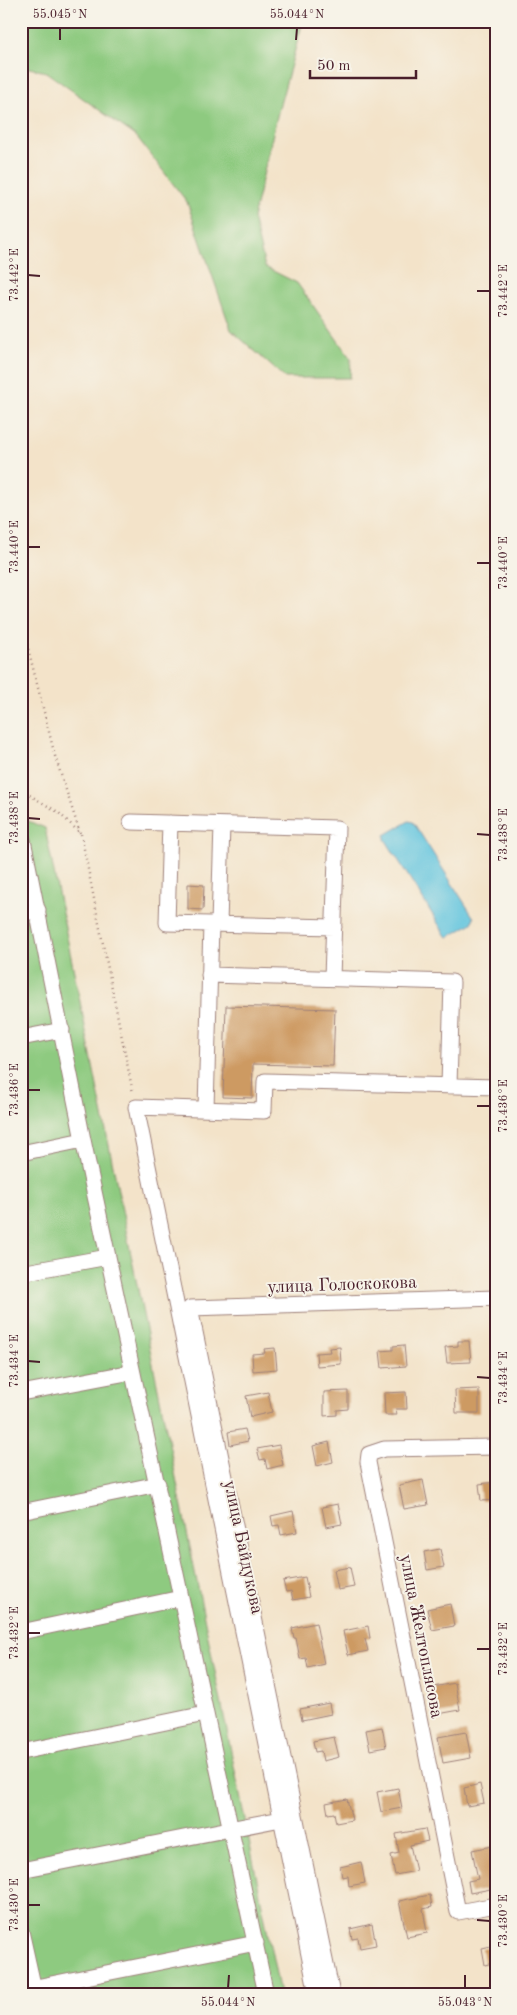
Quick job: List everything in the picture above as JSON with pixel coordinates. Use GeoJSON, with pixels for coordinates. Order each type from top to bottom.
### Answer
{"type":"FeatureCollection","features":[{"type":"Feature","properties":{"kind":"street"},"geometry":{"type":"LineString","coordinates":[[131,822],[337,828],[332,978]]}},
{"type":"Feature","properties":{"kind":"street"},"geometry":{"type":"LineString","coordinates":[[170,823],[167,922],[334,927]]}},
{"type":"Feature","properties":{"kind":"street"},"geometry":{"type":"LineString","coordinates":[[206,1109],[209,975],[215,924],[222,825]]}},
{"type":"Feature","properties":{"kind":"street"},"geometry":{"type":"LineString","coordinates":[[21,838],[24,840],[83,1140],[266,1994]]}},
{"type":"Feature","properties":{"kind":"street"},"geometry":{"type":"LineString","coordinates":[[21,914],[38,910]]}},
{"type":"Feature","properties":{"kind":"street"},"geometry":{"type":"LineString","coordinates":[[209,975],[452,982],[449,1086]]}},
{"type":"Feature","properties":{"kind":"street"},"geometry":{"type":"LineString","coordinates":[[21,1038],[62,1030]]}},
{"type":"Feature","properties":{"kind":"street"},"geometry":{"type":"LineString","coordinates":[[136,1107],[264,1111],[264,1080],[496,1087]]}},
{"type":"Feature","properties":{"kind":"street","name":"улица Байдукова"},"geometry":{"type":"LineString","coordinates":[[136,1107],[318,1994]]}},
{"type":"Feature","properties":{"kind":"street"},"geometry":{"type":"LineString","coordinates":[[21,1153],[83,1140]]}},
{"type":"Feature","properties":{"kind":"street"},"geometry":{"type":"LineString","coordinates":[[21,1273],[108,1257]]}},
{"type":"Feature","properties":{"kind":"street","name":"улица Голоскокова"},"geometry":{"type":"LineString","coordinates":[[190,1308],[496,1298]]}},
{"type":"Feature","properties":{"kind":"street","name":"улица Байдукова"},"geometry":{"type":"LineString","coordinates":[[190,1308],[332,1994]]}},
{"type":"Feature","properties":{"kind":"street"},"geometry":{"type":"LineString","coordinates":[[21,1392],[132,1372]]}},
{"type":"Feature","properties":{"kind":"street","name":"улица Желтоплясова"},"geometry":{"type":"LineString","coordinates":[[496,1447],[384,1449],[370,1454],[368,1462],[458,1912],[496,1905]]}},
{"type":"Feature","properties":{"kind":"street"},"geometry":{"type":"LineString","coordinates":[[21,1512],[158,1484]]}},
{"type":"Feature","properties":{"kind":"street"},"geometry":{"type":"LineString","coordinates":[[21,1632],[181,1598]]}},
{"type":"Feature","properties":{"kind":"street"},"geometry":{"type":"LineString","coordinates":[[21,1752],[205,1714]]}},
{"type":"Feature","properties":{"kind":"street"},"geometry":{"type":"LineString","coordinates":[[21,1870],[281,1819]]}},
{"type":"Feature","properties":{"kind":"street"},"geometry":{"type":"LineString","coordinates":[[21,1931],[30,1990],[256,1943]]}},
{"type":"Feature","properties":{"kind":"path"},"geometry":{"type":"LineString","coordinates":[[21,620],[55,756],[81,834],[136,1107]]}},
{"type":"Feature","properties":{"kind":"path"},"geometry":{"type":"LineString","coordinates":[[21,790],[58,812],[81,834]]}},
{"type":"Feature","properties":{"kind":"green space"},"geometry":{"type":"Polygon","coordinates":[[[21,21],[303,21],[279,108],[253,218],[265,267],[297,283],[351,359],[350,378],[285,378],[231,330],[187,202],[137,137],[46,72],[21,66],[21,21]]]}},
{"type":"Feature","properties":{"kind":"green space"},"geometry":{"type":"Polygon","coordinates":[[[21,818],[45,828],[280,1994],[21,1994],[21,818]]]}},
{"type":"Feature","properties":{"kind":"water"},"geometry":{"type":"Polygon","coordinates":[[[409,821],[413,822],[474,918],[472,923],[449,937],[446,936],[385,839],[385,835],[409,821]]]}},
{"type":"Feature","properties":{"kind":"building"},"geometry":{"type":"Polygon","coordinates":[[[188,884],[204,885],[203,910],[188,909],[188,884]]]}},
{"type":"Feature","properties":{"kind":"building"},"geometry":{"type":"Polygon","coordinates":[[[226,1006],[335,1009],[333,1066],[253,1064],[252,1098],[223,1097],[226,1006]]]}},
{"type":"Feature","properties":{"kind":"building"},"geometry":{"type":"Polygon","coordinates":[[[458,1341],[469,1341],[471,1362],[447,1363],[445,1347],[458,1346],[458,1341]]]}},
{"type":"Feature","properties":{"kind":"building"},"geometry":{"type":"Polygon","coordinates":[[[404,1345],[406,1366],[382,1368],[380,1351],[393,1350],[393,1346],[404,1345]]]}},
{"type":"Feature","properties":{"kind":"building"},"geometry":{"type":"Polygon","coordinates":[[[340,1347],[341,1364],[317,1366],[316,1353],[330,1352],[329,1348],[340,1347]]]}},
{"type":"Feature","properties":{"kind":"building"},"geometry":{"type":"Polygon","coordinates":[[[275,1348],[277,1369],[253,1371],[252,1354],[265,1353],[264,1349],[275,1348]]]}},
{"type":"Feature","properties":{"kind":"building"},"geometry":{"type":"Polygon","coordinates":[[[479,1389],[479,1413],[456,1413],[455,1390],[479,1389]]]}},
{"type":"Feature","properties":{"kind":"building"},"geometry":{"type":"Polygon","coordinates":[[[348,1391],[348,1409],[337,1410],[337,1415],[324,1416],[324,1392],[348,1391]]]}},
{"type":"Feature","properties":{"kind":"building"},"geometry":{"type":"Polygon","coordinates":[[[268,1392],[272,1412],[250,1417],[246,1396],[268,1392]]]}},
{"type":"Feature","properties":{"kind":"building"},"geometry":{"type":"Polygon","coordinates":[[[406,1392],[407,1409],[396,1409],[397,1415],[385,1415],[384,1393],[406,1392]]]}},
{"type":"Feature","properties":{"kind":"building"},"geometry":{"type":"Polygon","coordinates":[[[245,1429],[248,1441],[230,1445],[228,1432],[245,1429]]]}},
{"type":"Feature","properties":{"kind":"building"},"geometry":{"type":"Polygon","coordinates":[[[329,1442],[333,1462],[317,1466],[313,1446],[329,1442]]]}},
{"type":"Feature","properties":{"kind":"building"},"geometry":{"type":"Polygon","coordinates":[[[279,1445],[283,1465],[267,1469],[265,1459],[260,1460],[257,1449],[279,1445]]]}},
{"type":"Feature","properties":{"kind":"building"},"geometry":{"type":"Polygon","coordinates":[[[423,1480],[428,1505],[404,1509],[399,1485],[423,1480]]]}},
{"type":"Feature","properties":{"kind":"building"},"geometry":{"type":"Polygon","coordinates":[[[496,1482],[496,1500],[481,1501],[479,1484],[496,1482]]]}},
{"type":"Feature","properties":{"kind":"building"},"geometry":{"type":"Polygon","coordinates":[[[338,1504],[342,1524],[326,1527],[322,1507],[338,1504]]]}},
{"type":"Feature","properties":{"kind":"building"},"geometry":{"type":"Polygon","coordinates":[[[293,1511],[297,1532],[281,1535],[279,1525],[273,1526],[271,1516],[293,1511]]]}},
{"type":"Feature","properties":{"kind":"building"},"geometry":{"type":"Polygon","coordinates":[[[440,1549],[444,1567],[427,1570],[424,1552],[440,1549]]]}},
{"type":"Feature","properties":{"kind":"building"},"geometry":{"type":"Polygon","coordinates":[[[350,1567],[354,1587],[338,1590],[334,1570],[350,1567]]]}},
{"type":"Feature","properties":{"kind":"building"},"geometry":{"type":"Polygon","coordinates":[[[305,1577],[309,1597],[293,1600],[291,1591],[286,1592],[283,1581],[305,1577]]]}},
{"type":"Feature","properties":{"kind":"building"},"geometry":{"type":"Polygon","coordinates":[[[450,1604],[454,1626],[432,1630],[427,1609],[450,1604]]]}},
{"type":"Feature","properties":{"kind":"building"},"geometry":{"type":"Polygon","coordinates":[[[316,1623],[324,1664],[308,1668],[306,1658],[300,1659],[292,1628],[316,1623]]]}},
{"type":"Feature","properties":{"kind":"building"},"geometry":{"type":"Polygon","coordinates":[[[368,1626],[370,1638],[365,1639],[368,1651],[348,1655],[343,1631],[368,1626]]]}},
{"type":"Feature","properties":{"kind":"building"},"geometry":{"type":"Polygon","coordinates":[[[455,1683],[460,1710],[438,1714],[433,1687],[455,1683]]]}},
{"type":"Feature","properties":{"kind":"building"},"geometry":{"type":"Polygon","coordinates":[[[329,1703],[331,1714],[302,1720],[300,1709],[329,1703]]]}},
{"type":"Feature","properties":{"kind":"building"},"geometry":{"type":"Polygon","coordinates":[[[382,1727],[386,1747],[370,1750],[366,1730],[382,1727]]]}},
{"type":"Feature","properties":{"kind":"building"},"geometry":{"type":"Polygon","coordinates":[[[466,1732],[471,1758],[443,1763],[438,1737],[466,1732]]]}},
{"type":"Feature","properties":{"kind":"building"},"geometry":{"type":"Polygon","coordinates":[[[334,1737],[339,1757],[323,1761],[321,1751],[315,1752],[313,1741],[334,1737]]]}},
{"type":"Feature","properties":{"kind":"building"},"geometry":{"type":"Polygon","coordinates":[[[480,1784],[484,1803],[467,1806],[464,1788],[480,1784]]]}},
{"type":"Feature","properties":{"kind":"building"},"geometry":{"type":"Polygon","coordinates":[[[398,1788],[402,1808],[381,1812],[377,1792],[398,1788]]]}},
{"type":"Feature","properties":{"kind":"building"},"geometry":{"type":"Polygon","coordinates":[[[347,1799],[352,1820],[336,1823],[334,1813],[328,1814],[326,1803],[347,1799]]]}},
{"type":"Feature","properties":{"kind":"building"},"geometry":{"type":"Polygon","coordinates":[[[425,1829],[428,1841],[410,1845],[416,1871],[395,1875],[391,1855],[399,1853],[396,1834],[425,1829]]]}},
{"type":"Feature","properties":{"kind":"building"},"geometry":{"type":"Polygon","coordinates":[[[493,1846],[496,1862],[496,1888],[470,1893],[468,1881],[478,1879],[472,1850],[493,1846]]]}},
{"type":"Feature","properties":{"kind":"building"},"geometry":{"type":"Polygon","coordinates":[[[361,1862],[365,1883],[349,1886],[348,1876],[342,1877],[340,1867],[361,1862]]]}},
{"type":"Feature","properties":{"kind":"building"},"geometry":{"type":"Polygon","coordinates":[[[430,1895],[432,1907],[423,1909],[427,1933],[407,1937],[399,1901],[430,1895]]]}},
{"type":"Feature","properties":{"kind":"building"},"geometry":{"type":"Polygon","coordinates":[[[372,1924],[376,1945],[360,1948],[358,1938],[352,1939],[350,1929],[372,1924]]]}},
{"type":"Feature","properties":{"kind":"building"},"geometry":{"type":"Polygon","coordinates":[[[496,1945],[496,1962],[485,1965],[482,1948],[496,1945]]]}}]}
